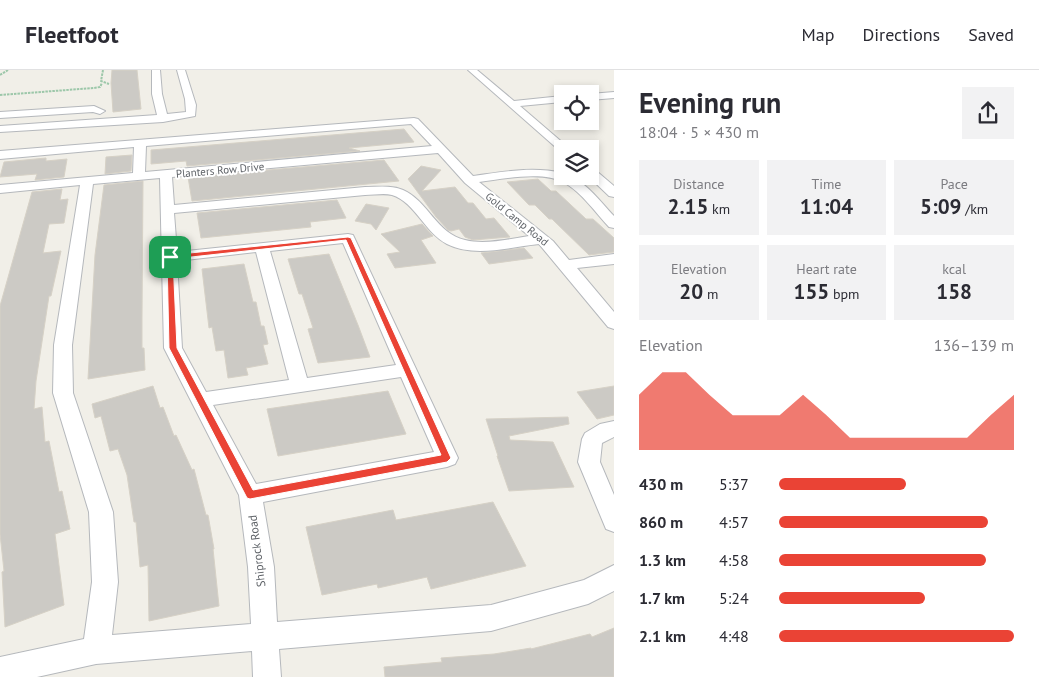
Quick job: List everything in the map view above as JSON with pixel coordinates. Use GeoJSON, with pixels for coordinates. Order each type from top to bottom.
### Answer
{"type":"FeatureCollection","features":[{"type":"Feature","properties":{"kind":"street"},"geometry":{"type":"LineString","coordinates":[[156,70],[157,94],[164,119]]}},
{"type":"Feature","properties":{"kind":"street"},"geometry":{"type":"LineString","coordinates":[[0,129],[186,116],[193,110],[183,84],[181,70]]}},
{"type":"Feature","properties":{"kind":"street"},"geometry":{"type":"LineString","coordinates":[[472,70],[554,140]]}},
{"type":"Feature","properties":{"kind":"street"},"geometry":{"type":"LineString","coordinates":[[599,96],[614,95]]}},
{"type":"Feature","properties":{"kind":"street"},"geometry":{"type":"LineString","coordinates":[[513,104],[554,100]]}},
{"type":"Feature","properties":{"kind":"street"},"geometry":{"type":"LineString","coordinates":[[0,115],[94,109],[101,112],[100,122]]}},
{"type":"Feature","properties":{"kind":"street","name":"Gold Camp Road"},"geometry":{"type":"LineString","coordinates":[[140,144],[414,121],[469,180],[541,238],[607,304],[614,323]]}},
{"type":"Feature","properties":{"kind":"street"},"geometry":{"type":"LineString","coordinates":[[0,155],[140,144],[139,177]]}},
{"type":"Feature","properties":{"kind":"street","name":"Planters Row Drive"},"geometry":{"type":"LineString","coordinates":[[0,190],[440,149]]}},
{"type":"Feature","properties":{"kind":"street"},"geometry":{"type":"LineString","coordinates":[[469,180],[526,174],[550,174],[568,179],[614,224]]}},
{"type":"Feature","properties":{"kind":"street","name":"Shiprock Road"},"geometry":{"type":"LineString","coordinates":[[166,175],[173,348],[250,495],[260,567],[267,677]]}},
{"type":"Feature","properties":{"kind":"street"},"geometry":{"type":"LineString","coordinates":[[599,180],[614,193]]}},
{"type":"Feature","properties":{"kind":"street"},"geometry":{"type":"LineString","coordinates":[[87,182],[63,345],[63,392],[101,512],[105,582],[96,650]]}},
{"type":"Feature","properties":{"kind":"street"},"geometry":{"type":"LineString","coordinates":[[167,210],[365,191],[390,191],[402,195],[443,234],[460,244],[482,245],[541,238]]}},
{"type":"Feature","properties":{"kind":"street"},"geometry":{"type":"LineString","coordinates":[[170,257],[348,238],[447,458],[250,495]]}},
{"type":"Feature","properties":{"kind":"street"},"geometry":{"type":"LineString","coordinates":[[262,248],[300,386]]}},
{"type":"Feature","properties":{"kind":"street"},"geometry":{"type":"LineString","coordinates":[[566,265],[614,259]]}},
{"type":"Feature","properties":{"kind":"street"},"geometry":{"type":"LineString","coordinates":[[201,400],[407,370]]}},
{"type":"Feature","properties":{"kind":"street"},"geometry":{"type":"LineString","coordinates":[[614,428],[592,439],[590,462],[614,522]]}},
{"type":"Feature","properties":{"kind":"street"},"geometry":{"type":"LineString","coordinates":[[0,671],[96,650],[491,618],[588,591],[614,577]]}},
{"type":"Feature","properties":{"kind":"path"},"geometry":{"type":"LineString","coordinates":[[0,76],[8,70]]}},
{"type":"Feature","properties":{"kind":"path"},"geometry":{"type":"LineString","coordinates":[[0,95],[100,87],[103,70]]}},
{"type":"Feature","properties":{"kind":"path"},"geometry":{"type":"LineString","coordinates":[[102,83],[109,84]]}},
{"type":"Feature","properties":{"kind":"building"},"geometry":{"type":"Polygon","coordinates":[[[112,70],[137,70],[141,109],[113,112],[112,70]]]}},
{"type":"Feature","properties":{"kind":"building"},"geometry":{"type":"Polygon","coordinates":[[[404,129],[414,142],[349,148],[360,151],[187,166],[186,161],[151,164],[151,150],[404,129]]]}},
{"type":"Feature","properties":{"kind":"building"},"geometry":{"type":"Polygon","coordinates":[[[132,155],[131,171],[105,174],[106,157],[132,155]]]}},
{"type":"Feature","properties":{"kind":"building"},"geometry":{"type":"Polygon","coordinates":[[[46,158],[46,161],[67,159],[64,177],[35,180],[37,174],[0,177],[4,162],[46,158]]]}},
{"type":"Feature","properties":{"kind":"building"},"geometry":{"type":"Polygon","coordinates":[[[384,160],[399,181],[192,201],[188,177],[384,160]]]}},
{"type":"Feature","properties":{"kind":"building"},"geometry":{"type":"Polygon","coordinates":[[[421,166],[441,170],[422,191],[455,187],[468,203],[473,203],[486,219],[494,218],[510,237],[473,240],[465,237],[459,229],[448,230],[408,179],[421,166]]]}},
{"type":"Feature","properties":{"kind":"building"},"geometry":{"type":"Polygon","coordinates":[[[538,179],[551,191],[556,191],[586,219],[593,219],[614,238],[614,252],[589,255],[552,219],[549,219],[535,205],[529,205],[507,182],[538,179]]]}},
{"type":"Feature","properties":{"kind":"building"},"geometry":{"type":"Polygon","coordinates":[[[143,181],[142,348],[144,348],[145,370],[88,379],[95,255],[104,185],[143,181]]]}},
{"type":"Feature","properties":{"kind":"building"},"geometry":{"type":"Polygon","coordinates":[[[62,189],[60,200],[68,199],[64,223],[49,224],[43,253],[61,251],[51,296],[49,296],[36,381],[34,409],[42,407],[45,442],[49,441],[59,492],[62,491],[70,529],[55,534],[64,605],[5,627],[2,572],[4,571],[0,534],[0,306],[32,192],[62,189]]]}},
{"type":"Feature","properties":{"kind":"building"},"geometry":{"type":"Polygon","coordinates":[[[337,200],[346,218],[310,222],[311,227],[201,238],[197,213],[337,200]]]}},
{"type":"Feature","properties":{"kind":"building"},"geometry":{"type":"Polygon","coordinates":[[[366,204],[389,208],[376,230],[371,224],[355,221],[366,204]]]}},
{"type":"Feature","properties":{"kind":"building"},"geometry":{"type":"Polygon","coordinates":[[[422,224],[433,236],[421,240],[436,263],[395,268],[387,254],[400,252],[381,234],[422,224]]]}},
{"type":"Feature","properties":{"kind":"building"},"geometry":{"type":"Polygon","coordinates":[[[524,248],[533,258],[489,264],[481,253],[524,248]]]}},
{"type":"Feature","properties":{"kind":"building"},"geometry":{"type":"Polygon","coordinates":[[[329,254],[370,357],[318,363],[308,329],[313,328],[302,294],[299,294],[288,259],[329,254]]]}},
{"type":"Feature","properties":{"kind":"building"},"geometry":{"type":"Polygon","coordinates":[[[244,264],[253,302],[256,302],[261,326],[264,326],[268,344],[263,345],[268,364],[246,368],[248,375],[228,378],[224,350],[216,351],[212,327],[209,328],[202,269],[244,264]]]}},
{"type":"Feature","properties":{"kind":"building"},"geometry":{"type":"Polygon","coordinates":[[[153,386],[160,408],[163,407],[174,436],[176,435],[192,470],[194,469],[206,515],[208,515],[214,549],[219,606],[149,621],[148,565],[140,567],[136,522],[134,522],[127,475],[118,449],[110,451],[101,416],[95,418],[92,404],[153,386]]]}},
{"type":"Feature","properties":{"kind":"building"},"geometry":{"type":"Polygon","coordinates":[[[614,386],[614,415],[597,419],[577,392],[614,386]]]}},
{"type":"Feature","properties":{"kind":"building"},"geometry":{"type":"Polygon","coordinates":[[[388,391],[406,434],[278,456],[267,409],[388,391]]]}},
{"type":"Feature","properties":{"kind":"building"},"geometry":{"type":"Polygon","coordinates":[[[568,417],[569,424],[509,436],[510,440],[553,442],[574,487],[509,491],[486,419],[568,417]]]}},
{"type":"Feature","properties":{"kind":"building"},"geometry":{"type":"Polygon","coordinates":[[[493,502],[526,566],[431,589],[427,577],[378,588],[377,584],[322,595],[306,527],[393,510],[396,520],[493,502]]]}},
{"type":"Feature","properties":{"kind":"building"},"geometry":{"type":"Polygon","coordinates":[[[614,628],[614,677],[385,677],[384,667],[442,662],[441,658],[531,649],[590,634],[592,637],[614,628]]]}},
{"type":"Feature","properties":{"kind":"route"},"geometry":{"type":"LineString","coordinates":[[348,238],[447,458],[250,495],[173,348],[170,257],[348,238]]}}]}
